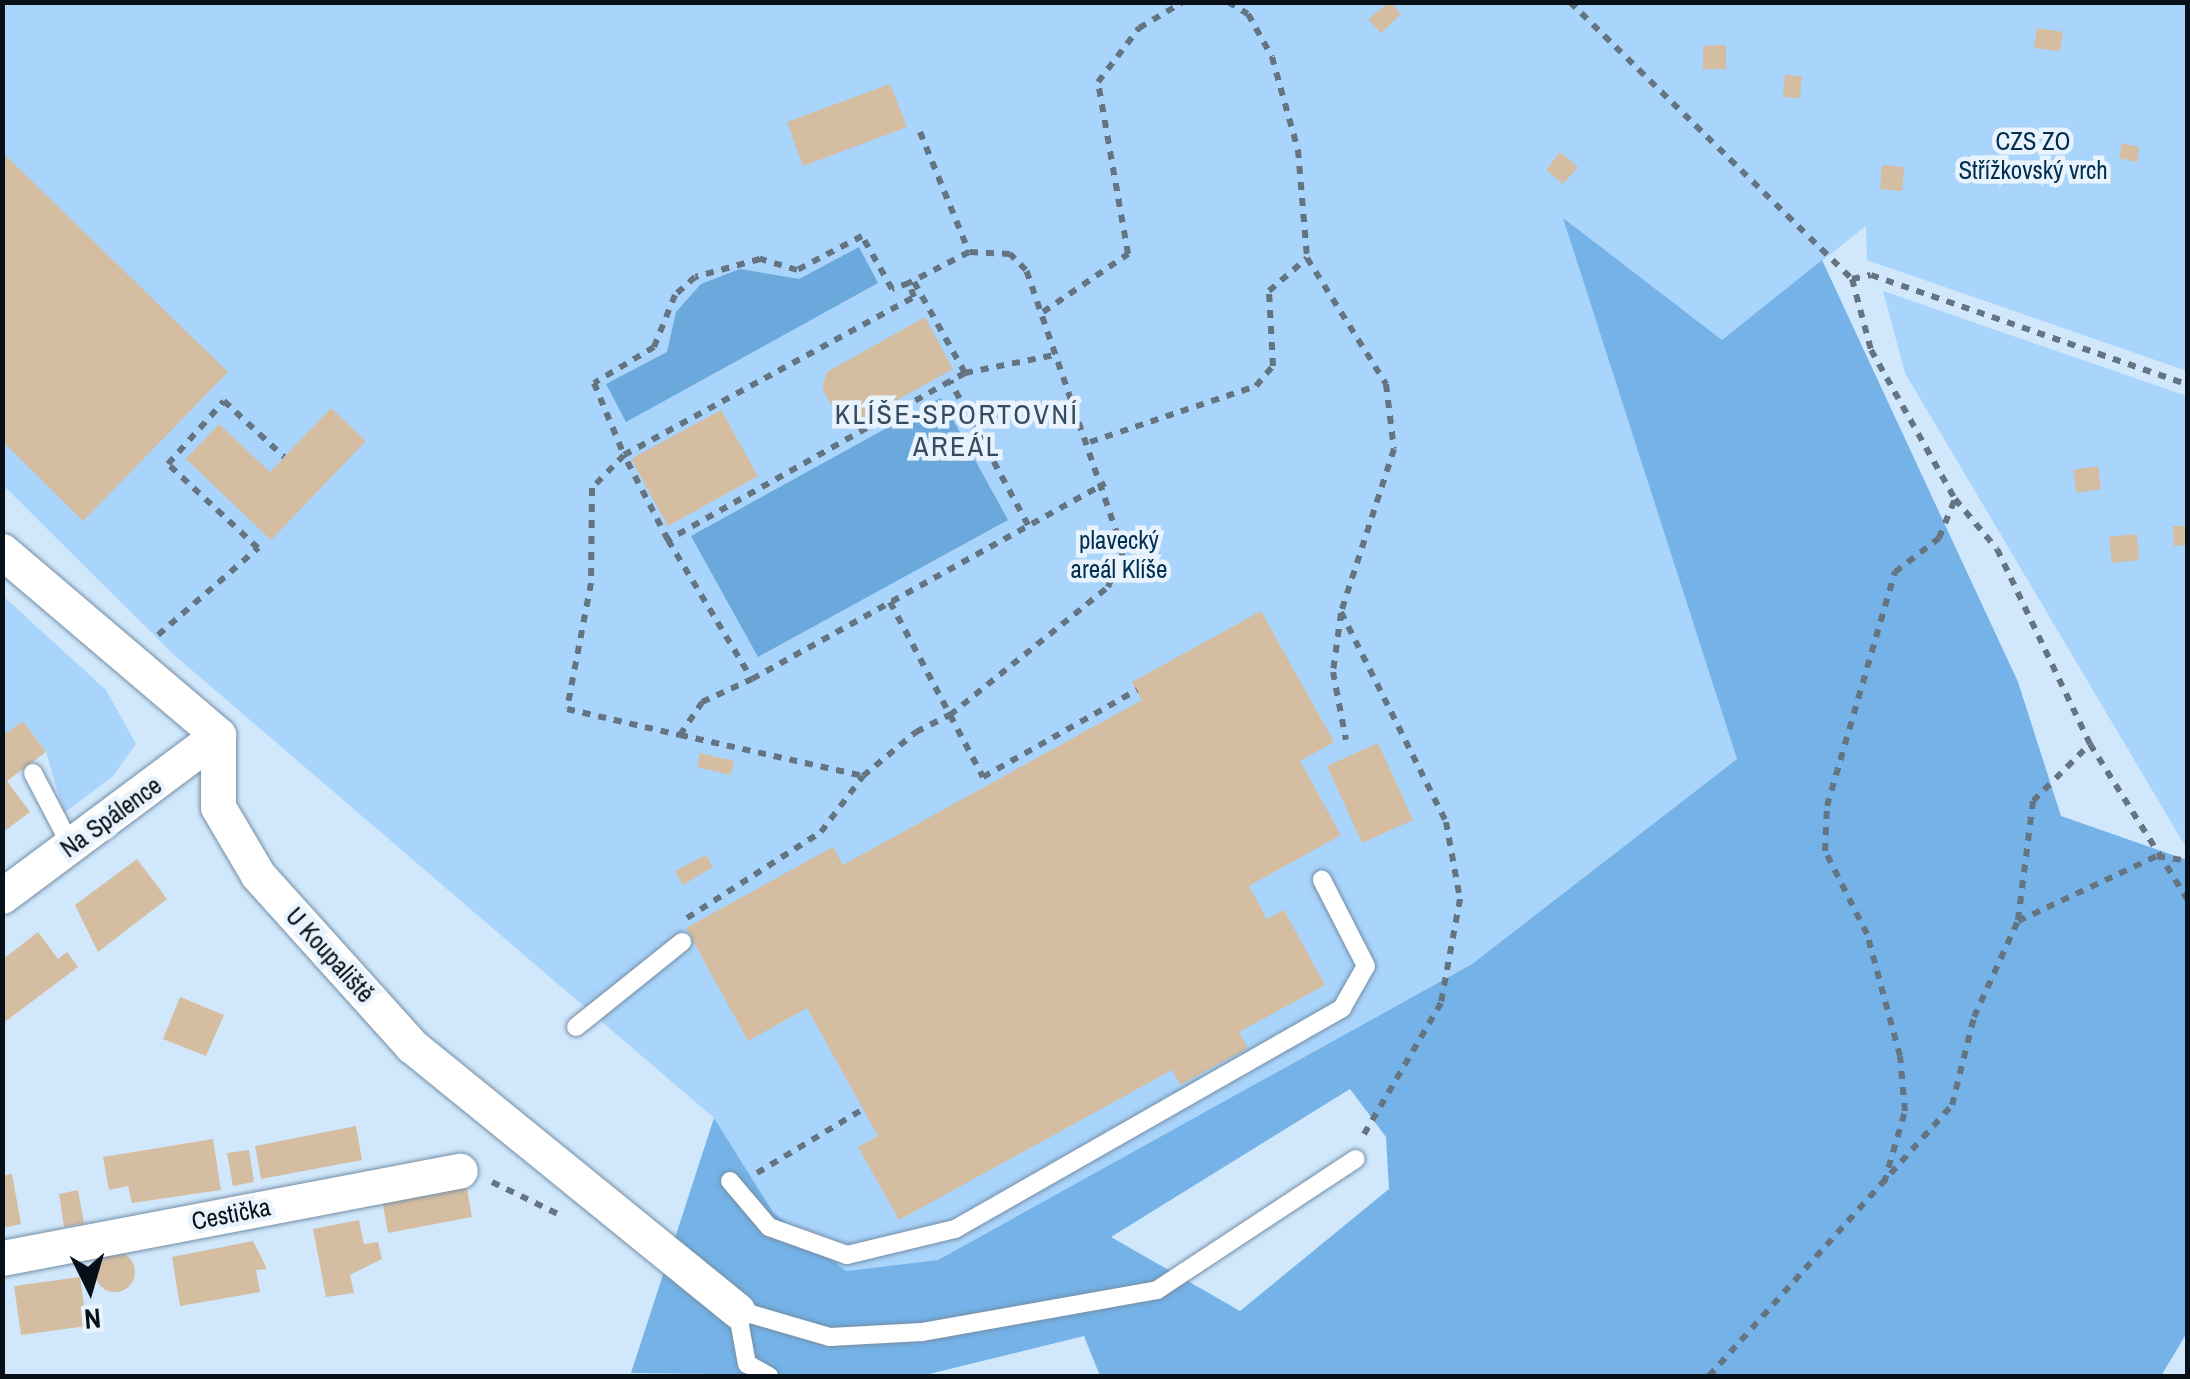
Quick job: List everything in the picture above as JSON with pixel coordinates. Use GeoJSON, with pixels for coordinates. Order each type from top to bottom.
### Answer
{"type":"FeatureCollection","features":[{"type":"Feature","properties":{"kind":"street"},"geometry":{"type":"LineString","coordinates":[[6,561],[218,735]]}},
{"type":"Feature","properties":{"kind":"street","name":"Na Spálence"},"geometry":{"type":"LineString","coordinates":[[2,896],[218,735]]}},
{"type":"Feature","properties":{"kind":"street","name":"U Koupaliště"},"geometry":{"type":"LineString","coordinates":[[218,735],[218,808],[258,875],[399,1032],[737,1310]]}},
{"type":"Feature","properties":{"kind":"street","name":"Cestička"},"geometry":{"type":"LineString","coordinates":[[2,1258],[460,1171]]}},
{"type":"Feature","properties":{"kind":"lane"},"geometry":{"type":"LineString","coordinates":[[33,772],[71,846]]}},
{"type":"Feature","properties":{"kind":"lane"},"geometry":{"type":"LineString","coordinates":[[732,1184],[768,1227],[847,1256],[955,1229],[1342,1008],[1366,966],[1322,880]]}},
{"type":"Feature","properties":{"kind":"lane"},"geometry":{"type":"LineString","coordinates":[[576,1027],[682,942]]}},
{"type":"Feature","properties":{"kind":"lane"},"geometry":{"type":"LineString","coordinates":[[768,1376],[746,1364],[737,1310],[830,1337],[922,1332],[1157,1290],[1356,1159]]}},
{"type":"Feature","properties":{"kind":"path"},"geometry":{"type":"LineString","coordinates":[[1044,312],[1128,254],[1098,82],[1140,28],[1183,2]]}},
{"type":"Feature","properties":{"kind":"path"},"geometry":{"type":"LineString","coordinates":[[1228,2],[1248,14],[1272,56],[1298,150],[1307,258],[1386,384],[1394,450],[1341,612],[1333,672],[1346,740]]}},
{"type":"Feature","properties":{"kind":"path"},"geometry":{"type":"LineString","coordinates":[[1570,2],[1831,253],[1852,279],[1871,350],[1956,498],[1997,549],[2090,744],[2156,856],[2188,900]]}},
{"type":"Feature","properties":{"kind":"path"},"geometry":{"type":"LineString","coordinates":[[920,132],[969,252]]}},
{"type":"Feature","properties":{"kind":"path"},"geometry":{"type":"LineString","coordinates":[[682,942],[675,925],[821,832],[863,776],[950,715],[1108,587],[1123,551],[1105,483],[1044,312],[1010,254],[969,252],[892,289],[862,236],[797,270],[746,260],[695,276],[675,295],[654,347],[594,383],[624,455],[668,540],[752,679]]}},
{"type":"Feature","properties":{"kind":"path"},"geometry":{"type":"LineString","coordinates":[[1090,442],[1256,386],[1273,366],[1270,291],[1307,258]]}},
{"type":"Feature","properties":{"kind":"path"},"geometry":{"type":"LineString","coordinates":[[1852,279],[1872,275],[2188,384]]}},
{"type":"Feature","properties":{"kind":"path"},"geometry":{"type":"LineString","coordinates":[[911,282],[964,373]]}},
{"type":"Feature","properties":{"kind":"path"},"geometry":{"type":"LineString","coordinates":[[863,776],[567,709],[592,583],[592,488],[624,455],[914,297],[911,282]]}},
{"type":"Feature","properties":{"kind":"path"},"geometry":{"type":"LineString","coordinates":[[668,540],[964,373],[1060,354]]}},
{"type":"Feature","properties":{"kind":"path"},"geometry":{"type":"LineString","coordinates":[[950,381],[1028,525]]}},
{"type":"Feature","properties":{"kind":"path"},"geometry":{"type":"LineString","coordinates":[[149,628],[162,638],[258,548],[168,464],[224,401],[284,457]]}},
{"type":"Feature","properties":{"kind":"path"},"geometry":{"type":"LineString","coordinates":[[680,735],[702,702],[752,679],[1105,483]]}},
{"type":"Feature","properties":{"kind":"path"},"geometry":{"type":"LineString","coordinates":[[1883,1184],[1905,1111],[1900,1056],[1867,934],[1826,851],[1827,806],[1894,572],[1938,538],[1956,498]]}},
{"type":"Feature","properties":{"kind":"path"},"geometry":{"type":"LineString","coordinates":[[890,602],[983,778],[1137,690]]}},
{"type":"Feature","properties":{"kind":"path"},"geometry":{"type":"LineString","coordinates":[[1341,612],[1446,822],[1460,899],[1441,1003],[1370,1115],[1356,1159]]}},
{"type":"Feature","properties":{"kind":"path"},"geometry":{"type":"LineString","coordinates":[[1709,1376],[1756,1313],[1883,1184],[1952,1105],[1974,1017],[2018,921],[2034,801],[2090,744]]}},
{"type":"Feature","properties":{"kind":"path"},"geometry":{"type":"LineString","coordinates":[[2018,921],[2156,856],[2188,862]]}},
{"type":"Feature","properties":{"kind":"path"},"geometry":{"type":"LineString","coordinates":[[732,1184],[863,1109]]}},
{"type":"Feature","properties":{"kind":"green space","name":"plavecký areál Klíše"},"geometry":{"type":"Polygon","coordinates":[[[2,3],[2187,3],[2187,371],[1867,260],[1866,226],[1722,340],[1564,220],[1737,759],[1472,964],[938,1260],[846,1271],[773,1212],[714,1118],[173,654],[3,485],[2,3]]]}},
{"type":"Feature","properties":{"kind":"green space"},"geometry":{"type":"Polygon","coordinates":[[[1883,291],[2187,396],[2187,849],[1905,373],[1883,291]]]}},
{"type":"Feature","properties":{"kind":"green space"},"geometry":{"type":"Polygon","coordinates":[[[3,596],[106,690],[136,744],[113,776],[64,813],[46,752],[23,721],[3,736],[3,596]]]}},
{"type":"Feature","properties":{"kind":"shaded area"},"geometry":{"type":"Polygon","coordinates":[[[1563,218],[1722,340],[1822,260],[2018,682],[2061,816],[2187,860],[2188,1331],[2161,1376],[1100,1376],[1084,1336],[921,1376],[631,1373],[714,1118],[773,1212],[846,1271],[938,1260],[1472,964],[1737,759],[1563,218]],[[1350,1089],[1111,1237],[1240,1311],[1389,1189],[1386,1137],[1350,1089]]]}},
{"type":"Feature","properties":{"kind":"shaded area"},"geometry":{"type":"Polygon","coordinates":[[[859,247],[878,283],[626,422],[606,384],[667,352],[676,312],[701,284],[740,269],[799,279],[859,247]]]}},
{"type":"Feature","properties":{"kind":"shaded area"},"geometry":{"type":"Polygon","coordinates":[[[941,398],[1008,520],[758,657],[691,536],[941,398]]]}},
{"type":"Feature","properties":{"kind":"building"},"geometry":{"type":"Polygon","coordinates":[[[1390,2],[1401,14],[1381,33],[1368,19],[1390,2]]]}},
{"type":"Feature","properties":{"kind":"building"},"geometry":{"type":"Polygon","coordinates":[[[2037,28],[2063,32],[2060,51],[2034,48],[2037,28]]]}},
{"type":"Feature","properties":{"kind":"building"},"geometry":{"type":"Polygon","coordinates":[[[1726,45],[1726,69],[1703,69],[1703,46],[1726,45]]]}},
{"type":"Feature","properties":{"kind":"building"},"geometry":{"type":"Polygon","coordinates":[[[1785,75],[1802,76],[1800,98],[1783,97],[1785,75]]]}},
{"type":"Feature","properties":{"kind":"building"},"geometry":{"type":"Polygon","coordinates":[[[890,84],[907,127],[803,166],[787,122],[890,84]]]}},
{"type":"Feature","properties":{"kind":"building"},"geometry":{"type":"Polygon","coordinates":[[[2122,143],[2139,147],[2137,162],[2119,158],[2122,143]]]}},
{"type":"Feature","properties":{"kind":"building"},"geometry":{"type":"Polygon","coordinates":[[[2,152],[228,372],[83,521],[2,441],[2,152]]]}},
{"type":"Feature","properties":{"kind":"building"},"geometry":{"type":"Polygon","coordinates":[[[1560,152],[1578,167],[1563,184],[1546,170],[1560,152]]]}},
{"type":"Feature","properties":{"kind":"building"},"geometry":{"type":"Polygon","coordinates":[[[1882,165],[1904,167],[1902,191],[1880,189],[1882,165]]]}},
{"type":"Feature","properties":{"kind":"building"},"geometry":{"type":"Polygon","coordinates":[[[925,317],[953,369],[845,429],[822,388],[827,372],[925,317]]]}},
{"type":"Feature","properties":{"kind":"building"},"geometry":{"type":"Polygon","coordinates":[[[331,408],[366,441],[271,540],[186,459],[219,424],[270,472],[331,408]]]}},
{"type":"Feature","properties":{"kind":"building"},"geometry":{"type":"Polygon","coordinates":[[[721,410],[758,476],[668,526],[631,459],[721,410]]]}},
{"type":"Feature","properties":{"kind":"building"},"geometry":{"type":"Polygon","coordinates":[[[2098,466],[2101,489],[2077,493],[2073,470],[2098,466]]]}},
{"type":"Feature","properties":{"kind":"building"},"geometry":{"type":"Polygon","coordinates":[[[2173,526],[2188,526],[2188,545],[2174,546],[2173,526]]]}},
{"type":"Feature","properties":{"kind":"building"},"geometry":{"type":"Polygon","coordinates":[[[2137,534],[2139,560],[2112,563],[2109,537],[2137,534]]]}},
{"type":"Feature","properties":{"kind":"building","name":"plavecký areál Klíše"},"geometry":{"type":"Polygon","coordinates":[[[1261,611],[1334,742],[1300,761],[1341,835],[1249,886],[1267,919],[1284,910],[1325,985],[1239,1032],[1248,1048],[1180,1085],[1172,1070],[899,1220],[858,1147],[878,1136],[807,1008],[748,1041],[686,928],[833,847],[843,865],[1142,700],[1132,682],[1261,611]]]}},
{"type":"Feature","properties":{"kind":"building"},"geometry":{"type":"Polygon","coordinates":[[[23,721],[46,752],[7,781],[30,812],[2,833],[2,736],[23,721]]]}},
{"type":"Feature","properties":{"kind":"building"},"geometry":{"type":"Polygon","coordinates":[[[1378,743],[1413,820],[1362,843],[1327,766],[1378,743]]]}},
{"type":"Feature","properties":{"kind":"building"},"geometry":{"type":"Polygon","coordinates":[[[700,753],[734,761],[731,775],[697,767],[700,753]]]}},
{"type":"Feature","properties":{"kind":"building"},"geometry":{"type":"Polygon","coordinates":[[[706,855],[713,867],[683,885],[675,871],[706,855]]]}},
{"type":"Feature","properties":{"kind":"building"},"geometry":{"type":"Polygon","coordinates":[[[137,859],[167,899],[98,952],[75,905],[137,859]]]}},
{"type":"Feature","properties":{"kind":"building"},"geometry":{"type":"Polygon","coordinates":[[[38,932],[58,959],[67,952],[78,967],[2,1024],[2,960],[38,932]]]}},
{"type":"Feature","properties":{"kind":"building"},"geometry":{"type":"Polygon","coordinates":[[[180,997],[224,1015],[206,1056],[163,1039],[180,997]]]}},
{"type":"Feature","properties":{"kind":"building"},"geometry":{"type":"Polygon","coordinates":[[[356,1126],[362,1160],[261,1179],[255,1146],[356,1126]]]}},
{"type":"Feature","properties":{"kind":"building"},"geometry":{"type":"Polygon","coordinates":[[[213,1139],[221,1190],[132,1203],[128,1186],[109,1190],[103,1157],[213,1139]]]}},
{"type":"Feature","properties":{"kind":"building"},"geometry":{"type":"Polygon","coordinates":[[[249,1150],[254,1182],[233,1186],[227,1153],[249,1150]]]}},
{"type":"Feature","properties":{"kind":"building"},"geometry":{"type":"Polygon","coordinates":[[[12,1174],[21,1224],[2,1228],[2,1176],[12,1174]]]}},
{"type":"Feature","properties":{"kind":"building"},"geometry":{"type":"Polygon","coordinates":[[[466,1184],[472,1217],[388,1233],[382,1199],[466,1184]]]}},
{"type":"Feature","properties":{"kind":"building"},"geometry":{"type":"Polygon","coordinates":[[[78,1190],[84,1223],[64,1227],[59,1194],[78,1190]]]}},
{"type":"Feature","properties":{"kind":"building"},"geometry":{"type":"Polygon","coordinates":[[[359,1220],[364,1244],[378,1242],[382,1259],[350,1275],[354,1293],[326,1297],[313,1229],[359,1220]]]}},
{"type":"Feature","properties":{"kind":"building"},"geometry":{"type":"Polygon","coordinates":[[[253,1241],[267,1269],[256,1270],[260,1292],[180,1306],[172,1257],[253,1241]]]}},
{"type":"Feature","properties":{"kind":"building"},"geometry":{"type":"Polygon","coordinates":[[[115,1252],[129,1258],[135,1272],[129,1286],[115,1292],[101,1286],[95,1272],[101,1258],[115,1252]]]}},
{"type":"Feature","properties":{"kind":"building"},"geometry":{"type":"Polygon","coordinates":[[[80,1277],[87,1326],[21,1335],[14,1286],[80,1277]]]}},
{"type":"Feature","properties":{"kind":"district","name":"KLÍŠE-SPORTOVNÍ AREÁL"},"geometry":{"type":"Point","coordinates":[957,430]}},
{"type":"Feature","properties":{"kind":"park label","name":"CZS ZO Střížkovský vrch"},"geometry":{"type":"Point","coordinates":[2033,156]}}]}
